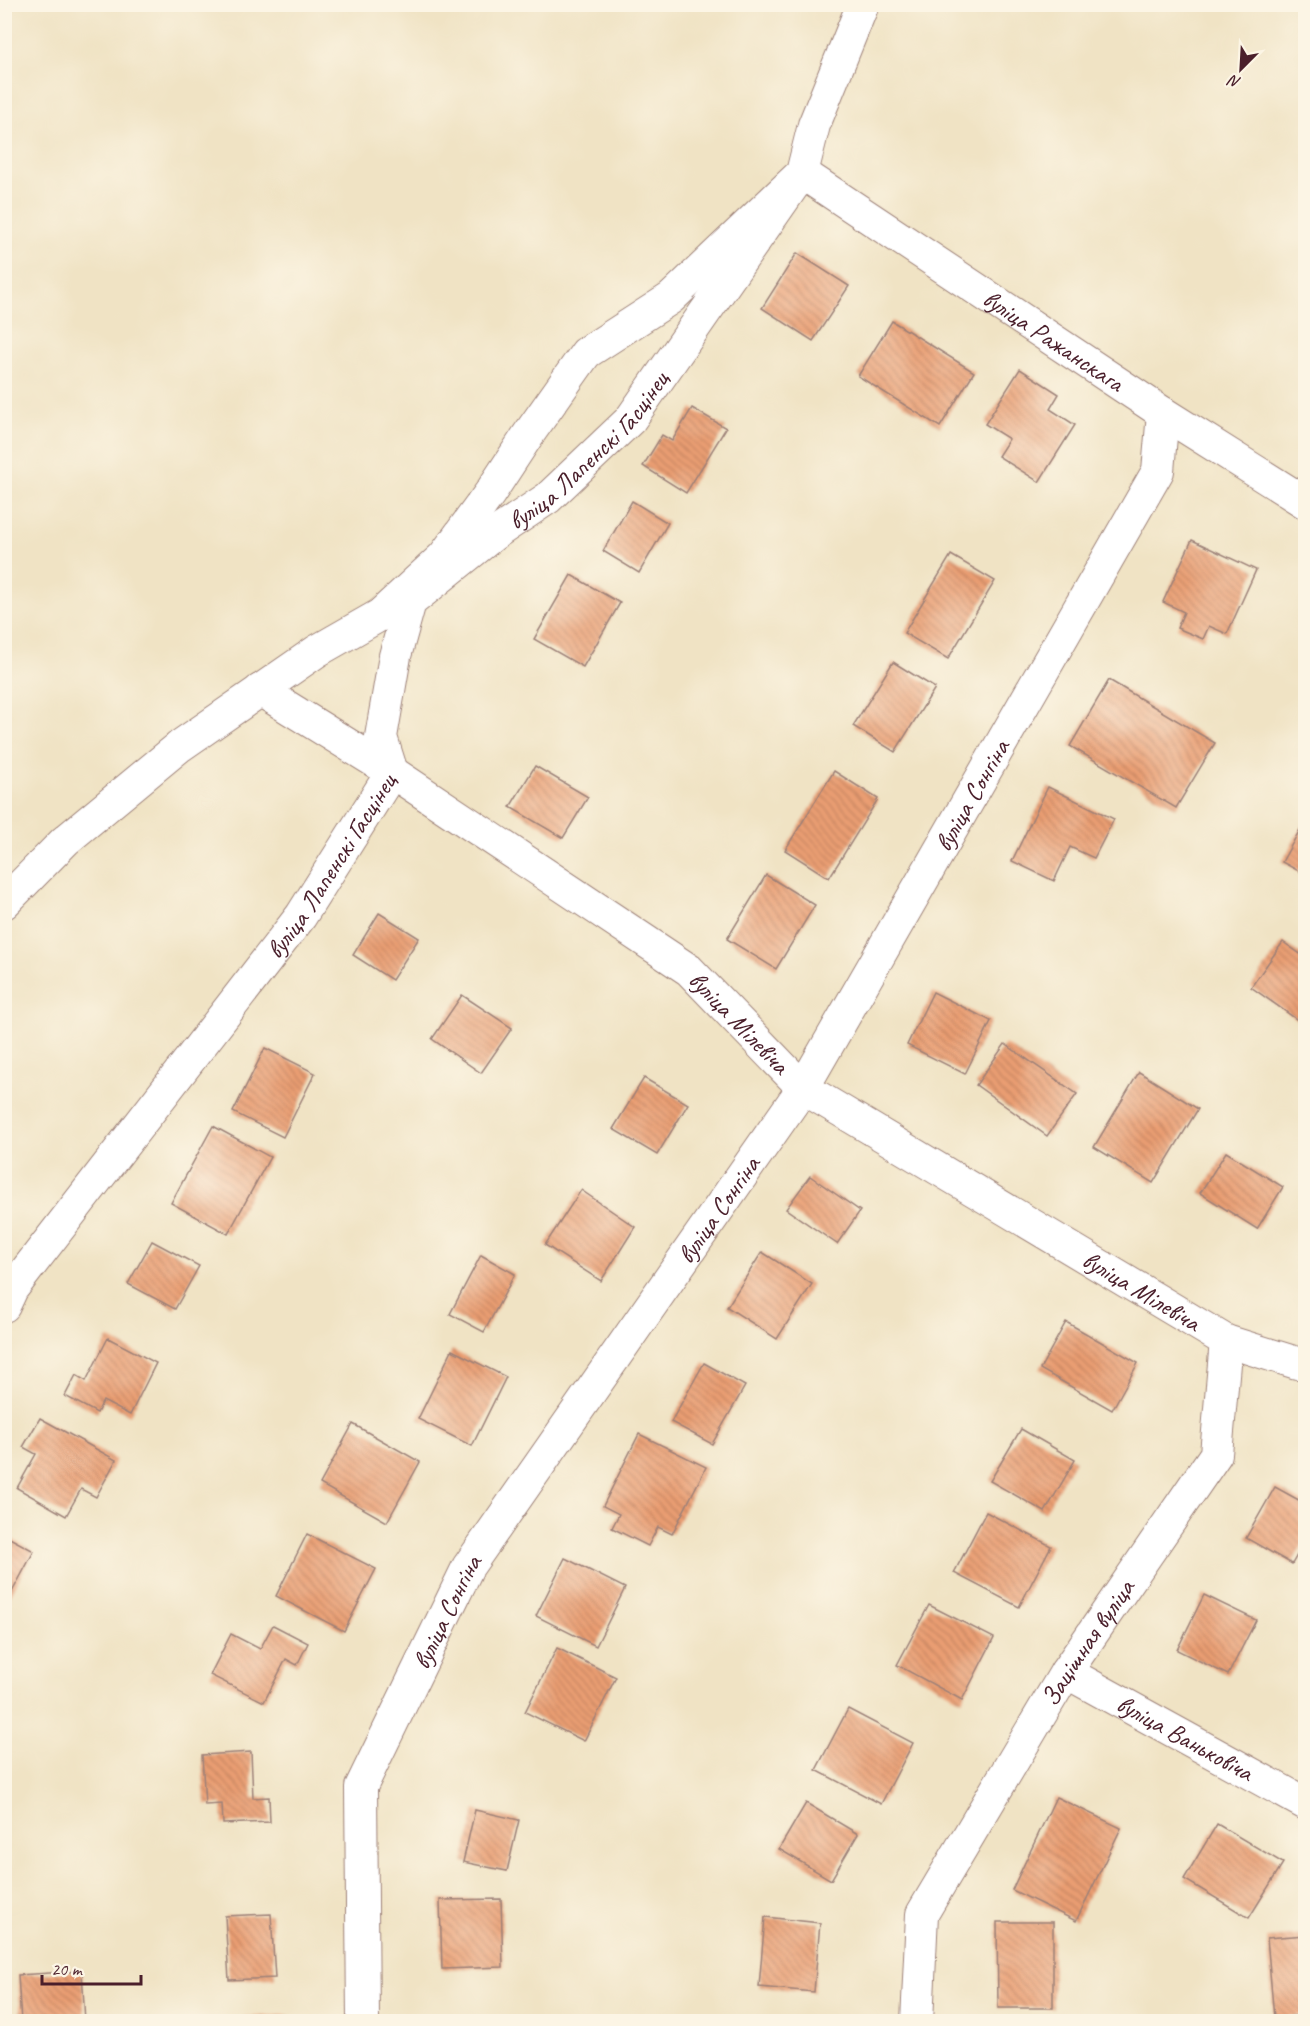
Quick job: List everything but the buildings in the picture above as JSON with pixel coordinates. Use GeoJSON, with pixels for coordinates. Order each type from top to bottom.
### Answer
{"type":"FeatureCollection","features":[{"type":"Feature","properties":{"kind":"street"},"geometry":{"type":"LineString","coordinates":[[4,903],[65,841],[180,746],[317,651],[380,615],[444,556],[586,353],[671,298],[802,173],[814,125],[863,4]]}},
{"type":"Feature","properties":{"kind":"street","name":"вуліца Ражанскага"},"geometry":{"type":"LineString","coordinates":[[802,173],[1164,413],[1305,503]]}},
{"type":"Feature","properties":{"kind":"street","name":"вуліца Лапенскі Гасцінец"},"geometry":{"type":"LineString","coordinates":[[4,1306],[12,1289],[301,916],[392,772],[381,737],[395,656],[410,602],[493,535],[548,498],[630,420],[802,173]]}},
{"type":"Feature","properties":{"kind":"street","name":"вуліца Сонгіна"},"geometry":{"type":"LineString","coordinates":[[363,2022],[361,1787],[468,1568],[803,1088],[1158,471],[1164,413]]}},
{"type":"Feature","properties":{"kind":"street","name":"вуліца Мілевіча"},"geometry":{"type":"LineString","coordinates":[[261,690],[392,772],[689,970],[803,1088],[1226,1341]]}},
{"type":"Feature","properties":{"kind":"street"},"geometry":{"type":"LineString","coordinates":[[1226,1341],[1297,1363],[1305,1362]]}},
{"type":"Feature","properties":{"kind":"street","name":"Зацішная вуліца"},"geometry":{"type":"LineString","coordinates":[[917,2022],[922,1914],[1066,1672],[1216,1454],[1226,1341]]}},
{"type":"Feature","properties":{"kind":"street","name":"вуліца Ваньковіча"},"geometry":{"type":"LineString","coordinates":[[1066,1672],[1305,1804]]}}]}
